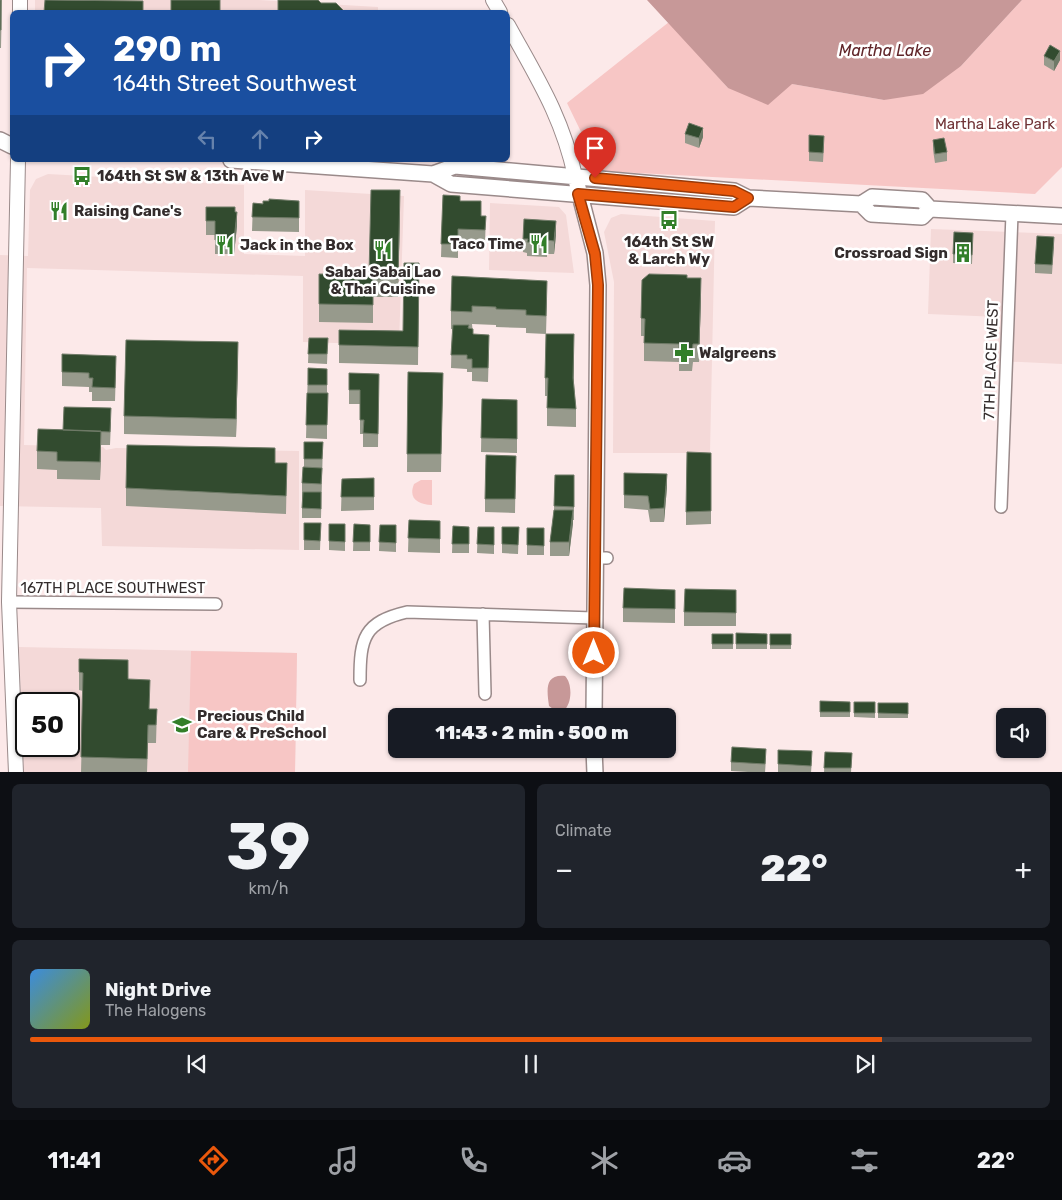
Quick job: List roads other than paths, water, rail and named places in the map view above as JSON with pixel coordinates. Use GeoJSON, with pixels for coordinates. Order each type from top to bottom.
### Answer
{"type":"FeatureCollection","features":[{"type":"Feature","properties":{"kind":"main road"},"geometry":{"type":"LineString","coordinates":[[259,162],[434,174],[455,166],[734,191],[748,198],[861,204],[872,197],[922,200],[930,208],[1062,216]]}},
{"type":"Feature","properties":{"kind":"main road"},"geometry":{"type":"LineString","coordinates":[[434,174],[451,184],[734,207],[748,198]]}},
{"type":"Feature","properties":{"kind":"main road"},"geometry":{"type":"LineString","coordinates":[[575,176],[578,194],[595,254],[598,285],[601,558],[594,618],[594,708]]}},
{"type":"Feature","properties":{"kind":"main road"},"geometry":{"type":"LineString","coordinates":[[594,758],[595,772]]}},
{"type":"Feature","properties":{"kind":"street"},"geometry":{"type":"LineString","coordinates":[[510,29],[555,110],[570,150],[575,176]]}},
{"type":"Feature","properties":{"kind":"street"},"geometry":{"type":"LineString","coordinates":[[16,772],[10,602],[18,162]]}},
{"type":"Feature","properties":{"kind":"street","name":"7TH PLACE WEST"},"geometry":{"type":"LineString","coordinates":[[1001,507],[1012,214]]}},
{"type":"Feature","properties":{"kind":"street","name":"167TH PLACE SOUTHWEST"},"geometry":{"type":"LineString","coordinates":[[10,602],[216,604]]}},
{"type":"Feature","properties":{"kind":"street"},"geometry":{"type":"LineString","coordinates":[[360,680],[360,653],[363,638],[374,625],[386,617],[407,612],[594,618]]}},
{"type":"Feature","properties":{"kind":"street"},"geometry":{"type":"LineString","coordinates":[[484,614],[485,694]]}},
{"type":"Feature","properties":{"kind":"water","name":"Martha Lake"},"geometry":{"type":"Polygon","coordinates":[[[647,0],[1022,0],[961,66],[923,94],[884,100],[792,84],[768,105],[728,88],[647,0]]]}},
{"type":"Feature","properties":{"kind":"water"},"geometry":{"type":"Polygon","coordinates":[[[565,676],[569,684],[570,699],[566,708],[552,708],[549,706],[548,685],[553,678],[565,676]]]}},
{"type":"Feature","properties":{"kind":"place","name":"164th St SW & 13th Ave W"},"geometry":{"type":"Point","coordinates":[82,176]}},
{"type":"Feature","properties":{"kind":"place","name":"Raising Cane's"},"geometry":{"type":"Point","coordinates":[59,211]}},
{"type":"Feature","properties":{"kind":"place","name":"164th St SW & Larch Wy"},"geometry":{"type":"Point","coordinates":[669,220]}},
{"type":"Feature","properties":{"kind":"place","name":"Taco Time"},"geometry":{"type":"Point","coordinates":[539,244]}},
{"type":"Feature","properties":{"kind":"place","name":"Jack in the Box"},"geometry":{"type":"Point","coordinates":[225,245]}},
{"type":"Feature","properties":{"kind":"place","name":"Sabai Sabai Lao & Thai Cuisine"},"geometry":{"type":"Point","coordinates":[383,250]}},
{"type":"Feature","properties":{"kind":"place","name":"Crossroad Sign"},"geometry":{"type":"Point","coordinates":[963,253]}},
{"type":"Feature","properties":{"kind":"place","name":"Walgreens"},"geometry":{"type":"Point","coordinates":[684,353]}},
{"type":"Feature","properties":{"kind":"place","name":"Precious Child Care & PreSchool"},"geometry":{"type":"Point","coordinates":[182,725]}},
{"type":"Feature","properties":{"kind":"park label","name":"Martha Lake Park"},"geometry":{"type":"Point","coordinates":[995,124]}}]}
